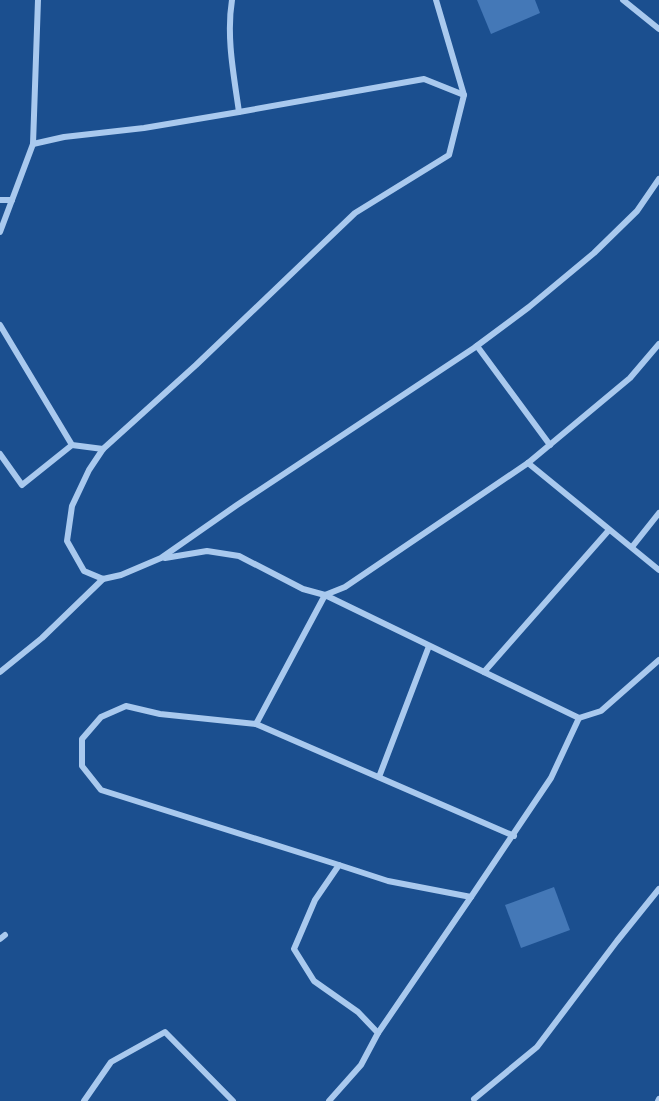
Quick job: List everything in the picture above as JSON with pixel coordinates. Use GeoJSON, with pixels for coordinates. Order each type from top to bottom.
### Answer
{"type":"FeatureCollection","features":[{"type":"Feature","properties":{"kind":"street"},"geometry":{"type":"LineString","coordinates":[[0,232],[33,144],[38,0]]}},
{"type":"Feature","properties":{"kind":"street"},"geometry":{"type":"LineString","coordinates":[[232,0],[231,57],[239,112]]}},
{"type":"Feature","properties":{"kind":"street"},"geometry":{"type":"LineString","coordinates":[[103,579],[84,571],[67,541],[72,506],[103,449],[196,365],[355,213],[449,155],[464,95],[436,0]]}},
{"type":"Feature","properties":{"kind":"street"},"geometry":{"type":"LineString","coordinates":[[623,0],[659,29]]}},
{"type":"Feature","properties":{"kind":"street"},"geometry":{"type":"LineString","coordinates":[[33,144],[64,137],[144,128],[424,79],[464,95]]}},
{"type":"Feature","properties":{"kind":"street"},"geometry":{"type":"LineString","coordinates":[[0,672],[42,638],[103,579],[121,575],[161,558],[477,346],[529,307],[594,253],[637,211],[659,179]]}},
{"type":"Feature","properties":{"kind":"street"},"geometry":{"type":"LineString","coordinates":[[0,200],[12,200]]}},
{"type":"Feature","properties":{"kind":"street"},"geometry":{"type":"LineString","coordinates":[[0,325],[72,445]]}},
{"type":"Feature","properties":{"kind":"street"},"geometry":{"type":"LineString","coordinates":[[256,724],[325,595],[345,587],[528,463],[630,378],[659,344]]}},
{"type":"Feature","properties":{"kind":"street"},"geometry":{"type":"LineString","coordinates":[[477,346],[550,445]]}},
{"type":"Feature","properties":{"kind":"street"},"geometry":{"type":"LineString","coordinates":[[0,454],[22,485],[72,445],[103,449]]}},
{"type":"Feature","properties":{"kind":"street"},"geometry":{"type":"LineString","coordinates":[[528,463],[659,570]]}},
{"type":"Feature","properties":{"kind":"street"},"geometry":{"type":"LineString","coordinates":[[632,547],[659,513]]}},
{"type":"Feature","properties":{"kind":"street"},"geometry":{"type":"LineString","coordinates":[[484,672],[609,530]]}},
{"type":"Feature","properties":{"kind":"street"},"geometry":{"type":"LineString","coordinates":[[161,558],[207,551],[239,556],[303,589],[325,595],[579,718],[601,711],[659,660]]}},
{"type":"Feature","properties":{"kind":"street"},"geometry":{"type":"LineString","coordinates":[[379,777],[429,646]]}},
{"type":"Feature","properties":{"kind":"street"},"geometry":{"type":"LineString","coordinates":[[471,897],[388,881],[101,790],[82,766],[82,739],[101,717],[126,706],[160,714],[256,724],[514,836]]}},
{"type":"Feature","properties":{"kind":"street"},"geometry":{"type":"LineString","coordinates":[[329,1101],[362,1065],[378,1033],[514,836],[551,778],[579,718]]}},
{"type":"Feature","properties":{"kind":"street"},"geometry":{"type":"LineString","coordinates":[[339,865],[315,900],[294,949],[314,981],[358,1012],[378,1033]]}},
{"type":"Feature","properties":{"kind":"street"},"geometry":{"type":"LineString","coordinates":[[474,1099],[537,1047],[616,941],[659,889]]}},
{"type":"Feature","properties":{"kind":"street"},"geometry":{"type":"LineString","coordinates":[[84,1101],[111,1062],[165,1032],[233,1101]]}},
{"type":"Feature","properties":{"kind":"building"},"geometry":{"type":"Polygon","coordinates":[[[477,0],[535,0],[540,13],[491,34],[477,0]]]}},
{"type":"Feature","properties":{"kind":"building"},"geometry":{"type":"Polygon","coordinates":[[[554,887],[570,930],[521,948],[505,905],[554,887]]]}}]}
